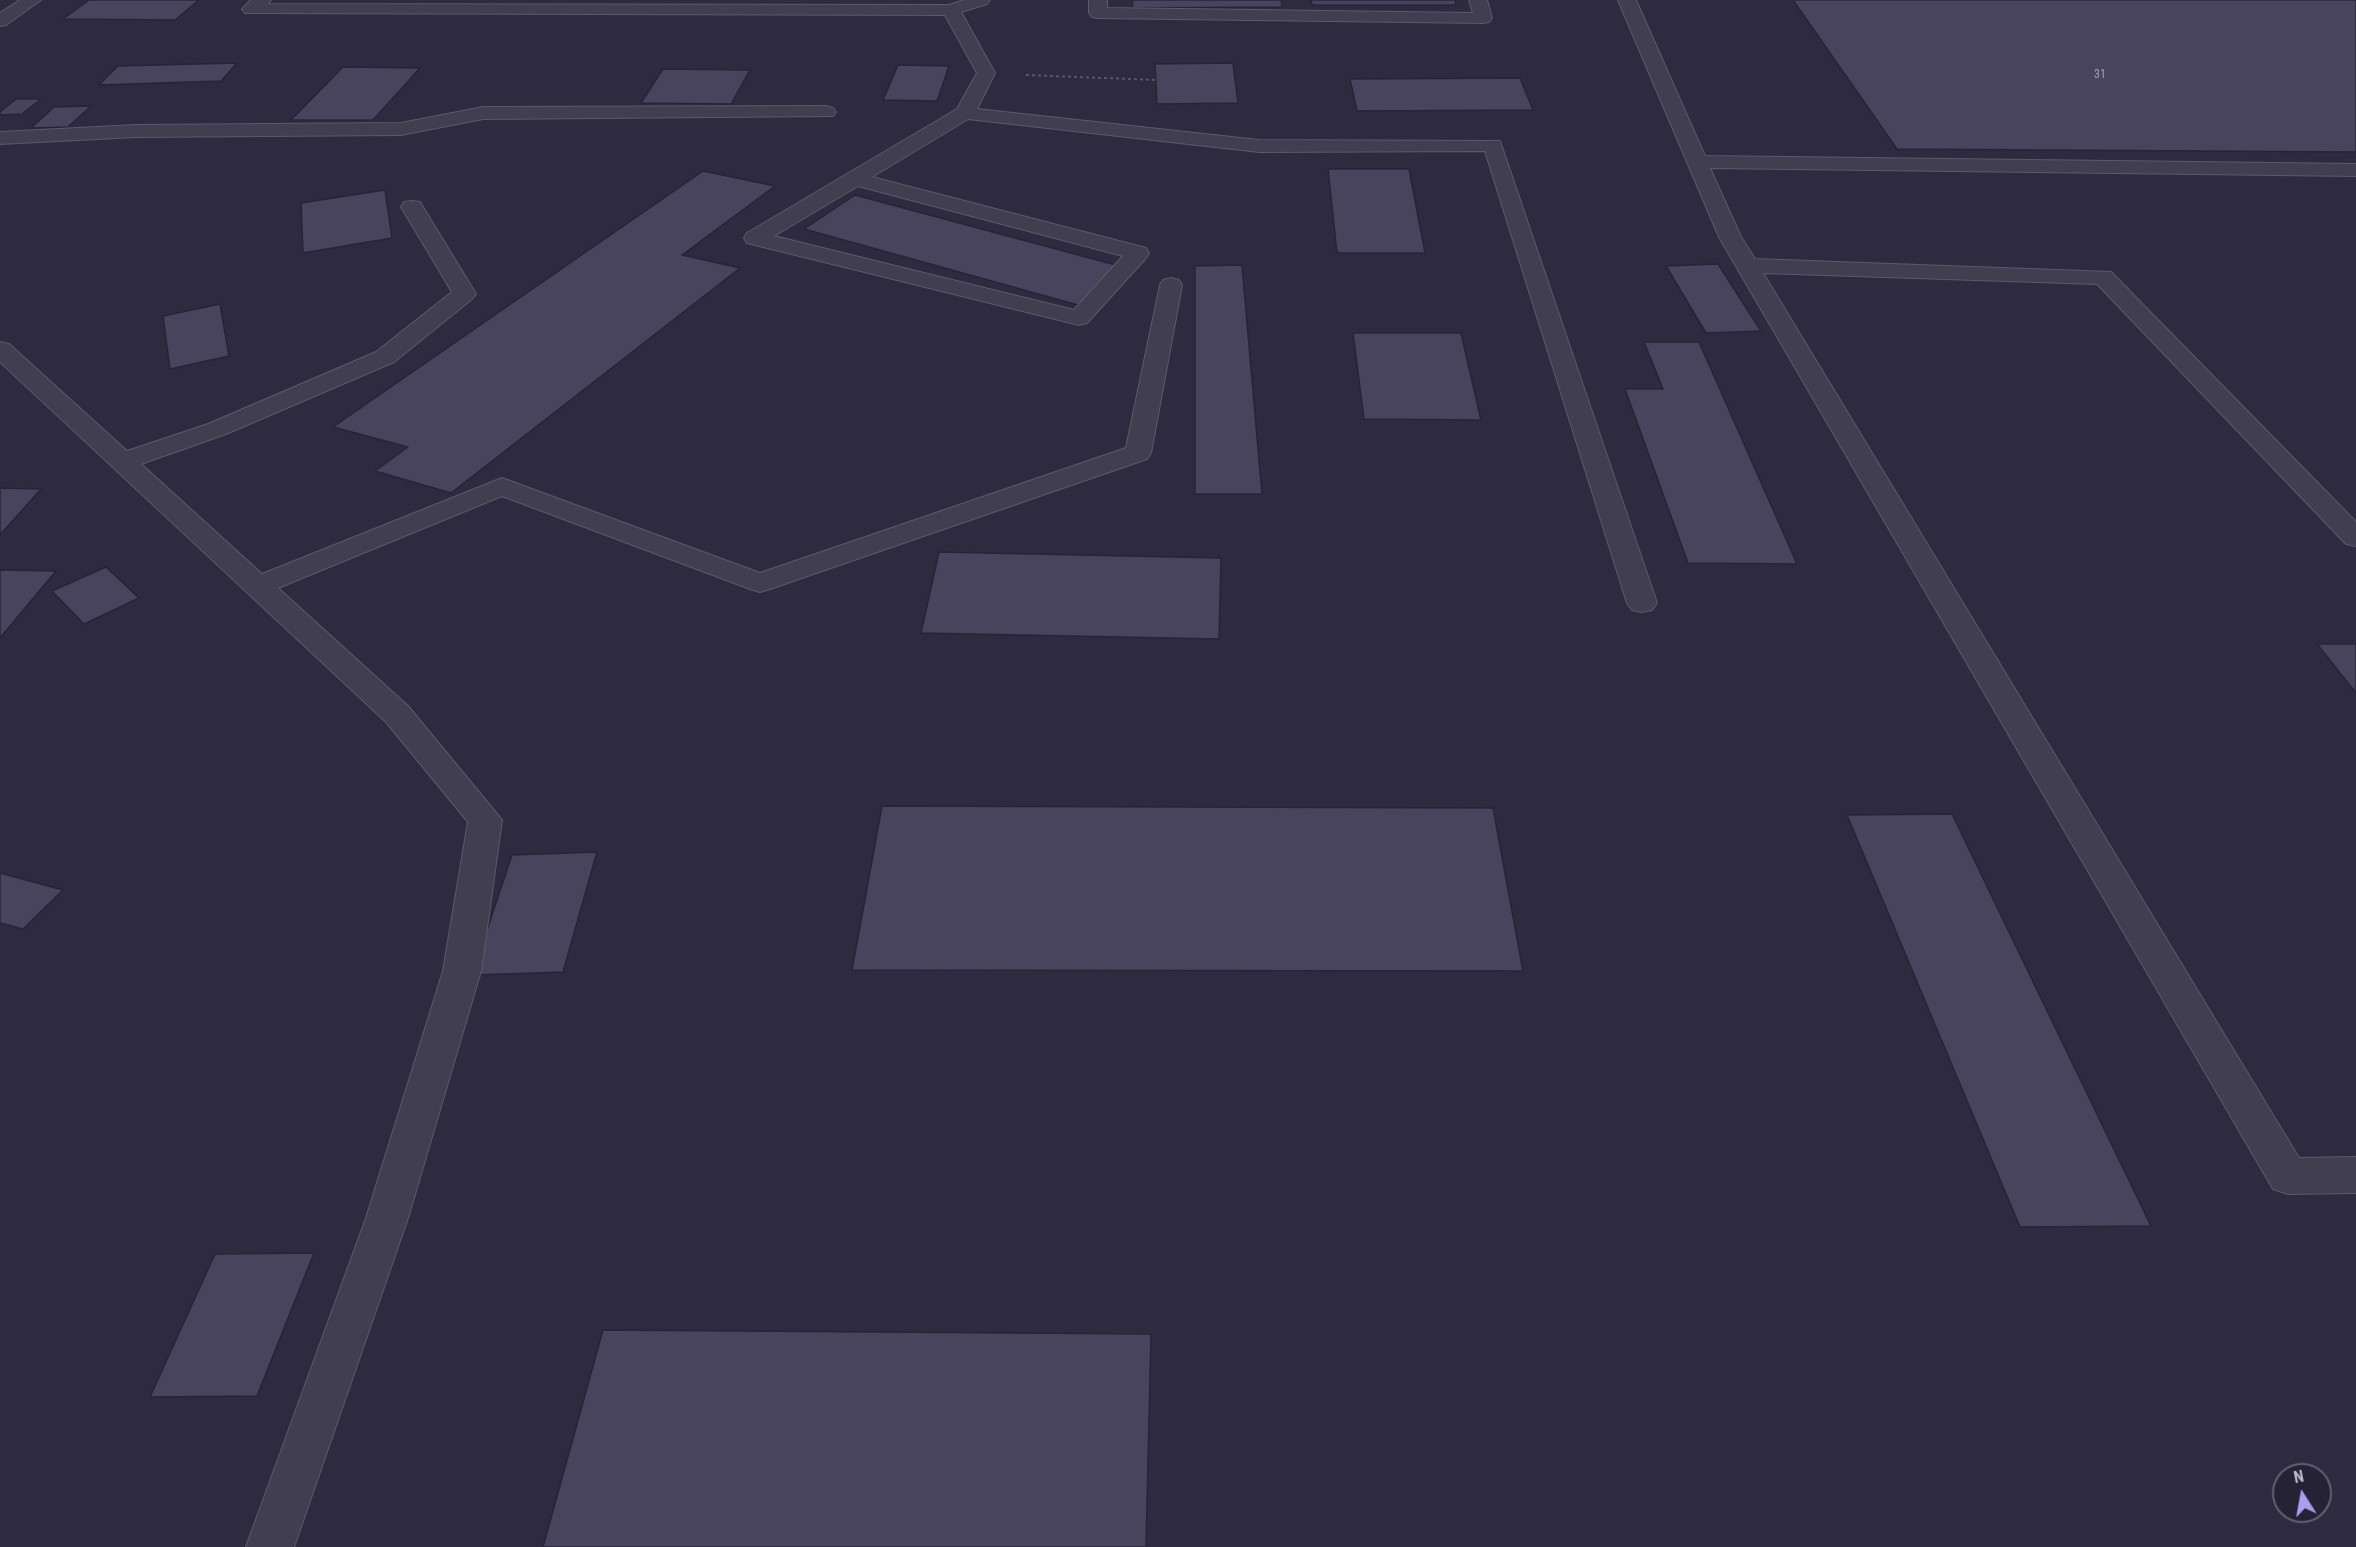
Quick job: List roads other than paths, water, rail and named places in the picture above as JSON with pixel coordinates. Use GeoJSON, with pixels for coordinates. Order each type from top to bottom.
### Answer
{"type":"FeatureCollection","features":[{"type":"Feature","properties":{"kind":"lane"},"geometry":{"type":"LineString","coordinates":[[0,21],[32,0]]}},
{"type":"Feature","properties":{"kind":"lane"},"geometry":{"type":"LineString","coordinates":[[262,0],[251,9],[951,10],[981,0]]}},
{"type":"Feature","properties":{"kind":"lane"},"geometry":{"type":"LineString","coordinates":[[1098,0],[1098,13],[1483,18],[1478,0]]}},
{"type":"Feature","properties":{"kind":"lane"},"geometry":{"type":"LineString","coordinates":[[1626,0],[1730,237],[2288,1176],[2356,1175]]}},
{"type":"Feature","properties":{"kind":"lane"},"geometry":{"type":"LineString","coordinates":[[853,178],[1138,253],[1079,318],[755,238],[853,178],[965,113],[986,74],[951,10]]}},
{"type":"Feature","properties":{"kind":"lane"},"geometry":{"type":"LineString","coordinates":[[0,138],[136,130],[401,129],[483,113],[826,112]]}},
{"type":"Feature","properties":{"kind":"lane"},"geometry":{"type":"LineString","coordinates":[[965,113],[1259,146],[1493,145],[1642,603]]}},
{"type":"Feature","properties":{"kind":"lane"},"geometry":{"type":"LineString","coordinates":[[1697,162],[2356,170]]}},
{"type":"Feature","properties":{"kind":"lane"},"geometry":{"type":"LineString","coordinates":[[123,461],[217,429],[385,357],[464,294],[412,207]]}},
{"type":"Feature","properties":{"kind":"lane"},"geometry":{"type":"LineString","coordinates":[[1747,266],[2103,277],[2356,538]]}},
{"type":"Feature","properties":{"kind":"lane"},"geometry":{"type":"LineString","coordinates":[[258,586],[502,486],[760,583],[1138,453],[1171,285]]}},
{"type":"Feature","properties":{"kind":"lane"},"geometry":{"type":"LineString","coordinates":[[0,349],[397,714],[485,820],[462,971],[387,1218],[270,1547]]}}]}
